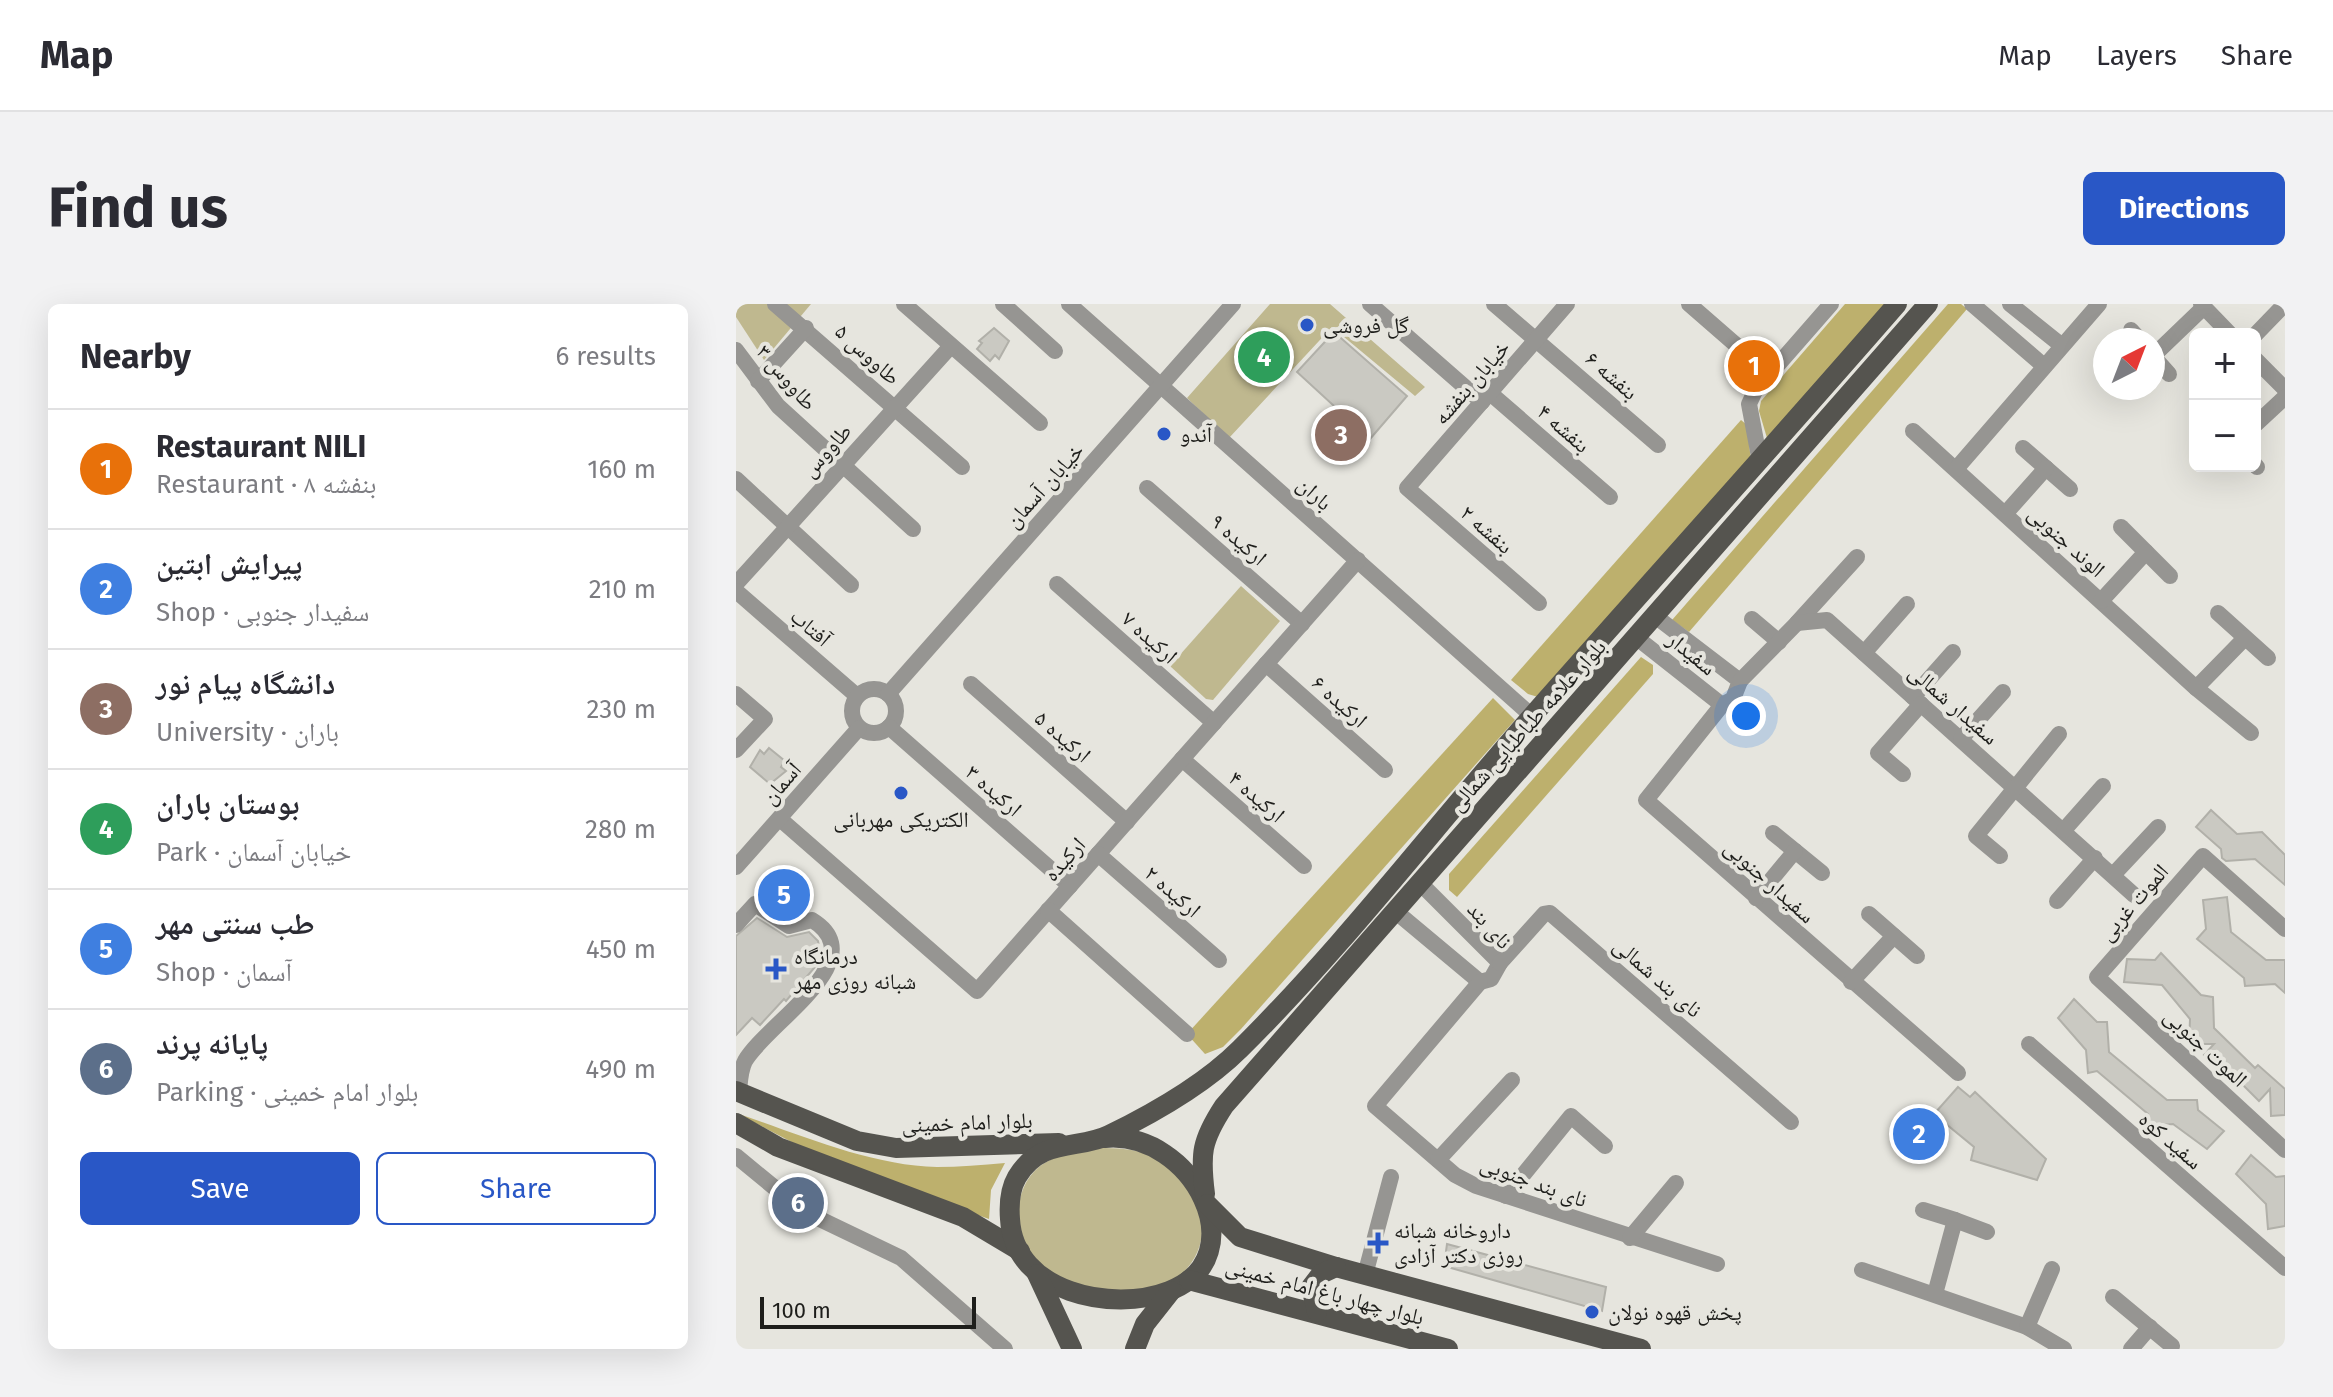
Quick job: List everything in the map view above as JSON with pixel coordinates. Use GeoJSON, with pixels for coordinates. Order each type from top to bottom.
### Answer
{"type":"FeatureCollection","features":[{"type":"Feature","properties":{"kind":"main road","name":"بلوار علامه طباطبایی شمالی"},"geometry":{"type":"LineString","coordinates":[[1105,1138],[1179,1096],[1239,1050],[1347,933],[1532,716],[1897,304]]}},
{"type":"Feature","properties":{"kind":"main road","name":"بلوار علامه طباطبایی شمالی"},"geometry":{"type":"LineString","coordinates":[[1206,1199],[1200,1157],[1206,1133],[1224,1106],[1928,304]]}},
{"type":"Feature","properties":{"kind":"main road","name":"بلوار امام خمینی"},"geometry":{"type":"LineString","coordinates":[[737,1092],[857,1141],[896,1148],[939,1150],[1067,1143]]}},
{"type":"Feature","properties":{"kind":"main road"},"geometry":{"type":"LineString","coordinates":[[736,1123],[778,1147],[963,1217],[1020,1251]]}},
{"type":"Feature","properties":{"kind":"main road"},"geometry":{"type":"LineString","coordinates":[[1117,1137],[1155,1149],[1187,1172],[1206,1199],[1211,1235],[1207,1251],[1189,1280],[1171,1291],[1150,1297],[1103,1299],[1075,1294],[1051,1283],[1035,1270],[1020,1251],[1011,1229],[1009,1213],[1016,1178],[1030,1162],[1067,1143],[1105,1138],[1117,1137]]}},
{"type":"Feature","properties":{"kind":"main road","name":"بلوار چهار باغ امام خمینی"},"geometry":{"type":"LineString","coordinates":[[1206,1199],[1240,1237],[1336,1267],[1641,1349]]}},
{"type":"Feature","properties":{"kind":"main road"},"geometry":{"type":"LineString","coordinates":[[1317,1312],[1311,1287],[1321,1274],[1336,1267]]}},
{"type":"Feature","properties":{"kind":"main road"},"geometry":{"type":"LineString","coordinates":[[1035,1270],[1072,1349]]}},
{"type":"Feature","properties":{"kind":"main road","name":"بلوار چهار باغ امام خمینی"},"geometry":{"type":"LineString","coordinates":[[1189,1280],[1448,1349]]}},
{"type":"Feature","properties":{"kind":"main road"},"geometry":{"type":"LineString","coordinates":[[1135,1349],[1145,1324],[1171,1291]]}},
{"type":"Feature","properties":{"kind":"street","name":"طاووس ۵"},"geometry":{"type":"LineString","coordinates":[[775,304],[962,467]]}},
{"type":"Feature","properties":{"kind":"street"},"geometry":{"type":"LineString","coordinates":[[904,304],[1040,423]]}},
{"type":"Feature","properties":{"kind":"street"},"geometry":{"type":"LineString","coordinates":[[1003,304],[1055,351]]}},
{"type":"Feature","properties":{"kind":"street","name":"باران"},"geometry":{"type":"LineString","coordinates":[[1069,304],[1532,716]]}},
{"type":"Feature","properties":{"kind":"street","name":"خیابان آسمان"},"geometry":{"type":"LineString","coordinates":[[888,694],[1233,304]]}},
{"type":"Feature","properties":{"kind":"street","name":"بنفشه ۴"},"geometry":{"type":"LineString","coordinates":[[1370,304],[1610,497]]}},
{"type":"Feature","properties":{"kind":"street","name":"بنفشه ۶"},"geometry":{"type":"LineString","coordinates":[[1494,304],[1658,445]]}},
{"type":"Feature","properties":{"kind":"street","name":"خیابان بنفشه"},"geometry":{"type":"LineString","coordinates":[[1407,488],[1567,304]]}},
{"type":"Feature","properties":{"kind":"street"},"geometry":{"type":"LineString","coordinates":[[1689,304],[1743,351]]}},
{"type":"Feature","properties":{"kind":"street"},"geometry":{"type":"LineString","coordinates":[[1760,462],[1749,404],[1755,391],[1831,304]]}},
{"type":"Feature","properties":{"kind":"street"},"geometry":{"type":"LineString","coordinates":[[1972,304],[2044,366]]}},
{"type":"Feature","properties":{"kind":"street"},"geometry":{"type":"LineString","coordinates":[[2010,304],[2061,345]]}},
{"type":"Feature","properties":{"kind":"street"},"geometry":{"type":"LineString","coordinates":[[1956,469],[2099,304]]}},
{"type":"Feature","properties":{"kind":"street"},"geometry":{"type":"LineString","coordinates":[[2261,329],[2285,304]]}},
{"type":"Feature","properties":{"kind":"street"},"geometry":{"type":"LineString","coordinates":[[2165,344],[2202,306],[2224,328]]}},
{"type":"Feature","properties":{"kind":"street"},"geometry":{"type":"LineString","coordinates":[[758,381],[806,328]]}},
{"type":"Feature","properties":{"kind":"street","name":"طاووس"},"geometry":{"type":"LineString","coordinates":[[736,584],[951,346]]}},
{"type":"Feature","properties":{"kind":"street","name":"طاووس ۳"},"geometry":{"type":"LineString","coordinates":[[736,350],[778,406],[913,529]]}},
{"type":"Feature","properties":{"kind":"street"},"geometry":{"type":"LineString","coordinates":[[2261,365],[2285,389]]}},
{"type":"Feature","properties":{"kind":"street"},"geometry":{"type":"LineString","coordinates":[[2165,370],[2169,374]]}},
{"type":"Feature","properties":{"kind":"street"},"geometry":{"type":"LineString","coordinates":[[2261,419],[2285,397]]}},
{"type":"Feature","properties":{"kind":"street","name":"الوند جنوبی"},"geometry":{"type":"LineString","coordinates":[[1913,431],[2196,688],[2251,733]]}},
{"type":"Feature","properties":{"kind":"street"},"geometry":{"type":"LineString","coordinates":[[2023,448],[2070,489]]}},
{"type":"Feature","properties":{"kind":"street"},"geometry":{"type":"LineString","coordinates":[[2005,514],[2046,468]]}},
{"type":"Feature","properties":{"kind":"street"},"geometry":{"type":"LineString","coordinates":[[736,479],[851,585]]}},
{"type":"Feature","properties":{"kind":"street","name":"ارکیده ۹"},"geometry":{"type":"LineString","coordinates":[[1147,488],[1302,624]]}},
{"type":"Feature","properties":{"kind":"street","name":"بنفشه ۲"},"geometry":{"type":"LineString","coordinates":[[1407,488],[1539,603]]}},
{"type":"Feature","properties":{"kind":"street"},"geometry":{"type":"LineString","coordinates":[[2121,527],[2170,576]]}},
{"type":"Feature","properties":{"kind":"street"},"geometry":{"type":"LineString","coordinates":[[2101,601],[2146,552]]}},
{"type":"Feature","properties":{"kind":"street"},"geometry":{"type":"LineString","coordinates":[[1740,681],[1857,557]]}},
{"type":"Feature","properties":{"kind":"street","name":"ارکیده"},"geometry":{"type":"LineString","coordinates":[[780,819],[977,991],[1358,560]]}},
{"type":"Feature","properties":{"kind":"street","name":"ارکیده ۷"},"geometry":{"type":"LineString","coordinates":[[1057,584],[1214,723]]}},
{"type":"Feature","properties":{"kind":"street","name":"آفتاب"},"geometry":{"type":"LineString","coordinates":[[736,591],[857,696]]}},
{"type":"Feature","properties":{"kind":"street"},"geometry":{"type":"LineString","coordinates":[[1864,653],[1907,604]]}},
{"type":"Feature","properties":{"kind":"street"},"geometry":{"type":"LineString","coordinates":[[2218,613],[2268,658]]}},
{"type":"Feature","properties":{"kind":"street","name":"سفیدار"},"geometry":{"type":"LineString","coordinates":[[1637,638],[1722,705],[1733,699],[1740,690],[1740,681],[1655,616]]}},
{"type":"Feature","properties":{"kind":"street"},"geometry":{"type":"LineString","coordinates":[[1752,619],[1779,642]]}},
{"type":"Feature","properties":{"kind":"street","name":"سفیدار شمالی"},"geometry":{"type":"LineString","coordinates":[[1797,623],[1827,620],[2134,895]]}},
{"type":"Feature","properties":{"kind":"street"},"geometry":{"type":"LineString","coordinates":[[2196,688],[2245,638]]}},
{"type":"Feature","properties":{"kind":"street"},"geometry":{"type":"LineString","coordinates":[[1903,774],[1878,753],[1953,652]]}},
{"type":"Feature","properties":{"kind":"street","name":"ارکیده ۶"},"geometry":{"type":"LineString","coordinates":[[1266,664],[1385,770]]}},
{"type":"Feature","properties":{"kind":"street","name":"ارکیده ۵"},"geometry":{"type":"LineString","coordinates":[[971,684],[1127,822]]}},
{"type":"Feature","properties":{"kind":"street"},"geometry":{"type":"LineString","coordinates":[[869,689],[888,694],[896,707],[889,727],[869,733],[859,728],[853,718],[852,705],[857,696],[869,689]]}},
{"type":"Feature","properties":{"kind":"street"},"geometry":{"type":"LineString","coordinates":[[1961,739],[2003,692]]}},
{"type":"Feature","properties":{"kind":"street"},"geometry":{"type":"LineString","coordinates":[[736,694],[765,719],[736,750]]}},
{"type":"Feature","properties":{"kind":"street","name":"سفیدار جنوبی"},"geometry":{"type":"LineString","coordinates":[[1722,705],[1646,800],[1958,1073]]}},
{"type":"Feature","properties":{"kind":"street","name":"ارکیده ۳"},"geometry":{"type":"LineString","coordinates":[[889,727],[1070,886]]}},
{"type":"Feature","properties":{"kind":"street","name":"آسمان"},"geometry":{"type":"LineString","coordinates":[[736,867],[859,728]]}},
{"type":"Feature","properties":{"kind":"street"},"geometry":{"type":"LineString","coordinates":[[2000,856],[1976,836],[2059,734]]}},
{"type":"Feature","properties":{"kind":"street","name":"ارکیده ۴"},"geometry":{"type":"LineString","coordinates":[[1182,759],[1304,866]]}},
{"type":"Feature","properties":{"kind":"street"},"geometry":{"type":"LineString","coordinates":[[2064,830],[2103,786]]}},
{"type":"Feature","properties":{"kind":"street"},"geometry":{"type":"LineString","coordinates":[[2113,875],[2158,827]]}},
{"type":"Feature","properties":{"kind":"street"},"geometry":{"type":"LineString","coordinates":[[1773,833],[1822,873]]}},
{"type":"Feature","properties":{"kind":"street"},"geometry":{"type":"LineString","coordinates":[[1756,898],[1795,851]]}},
{"type":"Feature","properties":{"kind":"street","name":"ارکیده ۲"},"geometry":{"type":"LineString","coordinates":[[1098,854],[1219,960]]}},
{"type":"Feature","properties":{"kind":"street","name":"الموت غربی"},"geometry":{"type":"LineString","coordinates":[[2097,977],[2203,856],[2285,929]]}},
{"type":"Feature","properties":{"kind":"street"},"geometry":{"type":"LineString","coordinates":[[2057,901],[2095,858]]}},
{"type":"Feature","properties":{"kind":"street","name":"نای بند"},"geometry":{"type":"LineString","coordinates":[[1420,883],[1500,963],[1491,979],[1480,982]]}},
{"type":"Feature","properties":{"kind":"street"},"geometry":{"type":"LineString","coordinates":[[736,925],[755,904],[789,926],[812,920],[828,930],[835,945],[832,960],[813,986],[746,1060],[737,1092]]}},
{"type":"Feature","properties":{"kind":"street"},"geometry":{"type":"LineString","coordinates":[[1048,910],[1187,1034]]}},
{"type":"Feature","properties":{"kind":"street"},"geometry":{"type":"LineString","coordinates":[[1395,911],[1480,982]]}},
{"type":"Feature","properties":{"kind":"street","name":"نای بند شمالی"},"geometry":{"type":"LineString","coordinates":[[1500,963],[1544,914],[1550,913],[1791,1122]]}},
{"type":"Feature","properties":{"kind":"street"},"geometry":{"type":"LineString","coordinates":[[1869,914],[1917,956]]}},
{"type":"Feature","properties":{"kind":"street"},"geometry":{"type":"LineString","coordinates":[[1851,982],[1894,936]]}},
{"type":"Feature","properties":{"kind":"street","name":"الموت جنوبی"},"geometry":{"type":"LineString","coordinates":[[2097,977],[2285,1150]]}},
{"type":"Feature","properties":{"kind":"street","name":"نای بند جنوبی"},"geometry":{"type":"LineString","coordinates":[[1480,982],[1375,1106],[1438,1160],[1476,1186],[1717,1264]]}},
{"type":"Feature","properties":{"kind":"street","name":"سفید کوه"},"geometry":{"type":"LineString","coordinates":[[2029,1044],[2285,1268]]}},
{"type":"Feature","properties":{"kind":"street"},"geometry":{"type":"LineString","coordinates":[[1438,1160],[1512,1080]]}},
{"type":"Feature","properties":{"kind":"street"},"geometry":{"type":"LineString","coordinates":[[1506,1196],[1571,1116],[1605,1146]]}},
{"type":"Feature","properties":{"kind":"street"},"geometry":{"type":"LineString","coordinates":[[736,1156],[803,1211],[901,1258],[1005,1349]]}},
{"type":"Feature","properties":{"kind":"street"},"geometry":{"type":"LineString","coordinates":[[1365,1275],[1391,1177]]}},
{"type":"Feature","properties":{"kind":"street"},"geometry":{"type":"LineString","coordinates":[[1630,1238],[1676,1183]]}},
{"type":"Feature","properties":{"kind":"street"},"geometry":{"type":"LineString","coordinates":[[1923,1210],[1987,1232]]}},
{"type":"Feature","properties":{"kind":"street"},"geometry":{"type":"LineString","coordinates":[[1935,1294],[1955,1220]]}},
{"type":"Feature","properties":{"kind":"street"},"geometry":{"type":"LineString","coordinates":[[2027,1327],[2052,1269]]}},
{"type":"Feature","properties":{"kind":"street"},"geometry":{"type":"LineString","coordinates":[[1862,1270],[2027,1327],[2064,1349]]}},
{"type":"Feature","properties":{"kind":"street"},"geometry":{"type":"LineString","coordinates":[[2113,1297],[2172,1346]]}},
{"type":"Feature","properties":{"kind":"street"},"geometry":{"type":"LineString","coordinates":[[2131,1349],[2150,1327]]}},
{"type":"Feature","properties":{"kind":"shaded area"},"geometry":{"type":"Polygon","coordinates":[[[736,304],[811,304],[764,360],[736,317],[736,304]]]}},
{"type":"Feature","properties":{"kind":"shaded area"},"geometry":{"type":"Polygon","coordinates":[[[1270,304],[1330,304],[1425,387],[1415,396],[1332,327],[1229,438],[1187,398],[1270,304]]]}},
{"type":"Feature","properties":{"kind":"shaded area"},"geometry":{"type":"Polygon","coordinates":[[[1845,304],[1888,304],[1767,438],[1759,411],[1761,401],[1845,304]]]}},
{"type":"Feature","properties":{"kind":"shaded area"},"geometry":{"type":"Polygon","coordinates":[[[1948,304],[1961,304],[1967,309],[1689,632],[1672,620],[1948,304]]]}},
{"type":"Feature","properties":{"kind":"shaded area"},"geometry":{"type":"Polygon","coordinates":[[[1741,420],[1747,425],[1751,461],[1538,697],[1528,694],[1511,680],[1741,420]]]}},
{"type":"Feature","properties":{"kind":"shaded area"},"geometry":{"type":"Polygon","coordinates":[[[1241,586],[1280,621],[1213,700],[1206,699],[1170,666],[1241,586]]]}},
{"type":"Feature","properties":{"kind":"shaded area"},"geometry":{"type":"Polygon","coordinates":[[[1641,657],[1653,665],[1653,674],[1457,897],[1449,890],[1449,874],[1641,657]]]}},
{"type":"Feature","properties":{"kind":"shaded area"},"geometry":{"type":"Polygon","coordinates":[[[1493,698],[1515,720],[1241,1029],[1223,1047],[1205,1054],[1187,1034],[1493,698]]]}},
{"type":"Feature","properties":{"kind":"shaded area"},"geometry":{"type":"Polygon","coordinates":[[[736,1113],[835,1148],[886,1161],[937,1167],[1005,1163],[991,1190],[989,1219],[828,1161],[736,1113]]]}},
{"type":"Feature","properties":{"kind":"shaded area"},"geometry":{"type":"Polygon","coordinates":[[[1098,1148],[1133,1150],[1152,1157],[1177,1174],[1196,1198],[1203,1225],[1198,1251],[1182,1273],[1171,1281],[1130,1291],[1086,1289],[1059,1280],[1047,1272],[1027,1249],[1019,1220],[1019,1205],[1029,1177],[1053,1159],[1098,1148]]]}},
{"type":"Feature","properties":{"kind":"building"},"geometry":{"type":"Polygon","coordinates":[[[994,328],[1009,341],[999,359],[995,355],[990,361],[977,349],[982,343],[979,341],[994,328]]]}},
{"type":"Feature","properties":{"kind":"building"},"geometry":{"type":"Polygon","coordinates":[[[1334,332],[1407,396],[1370,439],[1297,372],[1334,332]]]}},
{"type":"Feature","properties":{"kind":"building"},"geometry":{"type":"Polygon","coordinates":[[[769,748],[785,761],[781,767],[786,771],[770,784],[750,767],[760,750],[764,754],[769,748]]]}},
{"type":"Feature","properties":{"kind":"building"},"geometry":{"type":"Polygon","coordinates":[[[2211,810],[2237,834],[2262,832],[2285,855],[2285,885],[2255,859],[2226,861],[2222,858],[2221,849],[2196,827],[2211,810]]]}},
{"type":"Feature","properties":{"kind":"building"},"geometry":{"type":"Polygon","coordinates":[[[784,873],[805,892],[801,898],[808,904],[801,912],[791,914],[764,897],[784,873]]]}},
{"type":"Feature","properties":{"kind":"building"},"geometry":{"type":"Polygon","coordinates":[[[2227,897],[2231,932],[2266,960],[2285,960],[2285,993],[2275,984],[2245,986],[2244,978],[2197,939],[2206,929],[2203,900],[2227,897]]]}},
{"type":"Feature","properties":{"kind":"building","name":"درمانگاه شبانه روزی مهر"},"geometry":{"type":"Polygon","coordinates":[[[757,918],[787,937],[809,932],[818,941],[820,952],[815,967],[786,1001],[784,999],[760,1025],[752,1018],[736,1035],[736,936],[757,918]]]}},
{"type":"Feature","properties":{"kind":"building"},"geometry":{"type":"Polygon","coordinates":[[[2161,953],[2201,995],[2213,997],[2214,1028],[2255,1068],[2258,1065],[2285,1089],[2285,1115],[2271,1116],[2270,1089],[2259,1101],[2226,1068],[2223,1072],[2204,1055],[2214,1044],[2189,1044],[2190,1019],[2162,985],[2124,982],[2127,959],[2155,960],[2161,953]]]}},
{"type":"Feature","properties":{"kind":"building"},"geometry":{"type":"Polygon","coordinates":[[[2074,999],[2097,1022],[2107,1022],[2109,1052],[2167,1100],[2197,1100],[2198,1110],[2224,1131],[2207,1149],[2173,1124],[2148,1126],[2148,1114],[2097,1071],[2088,1073],[2086,1050],[2058,1018],[2074,999]]]}},
{"type":"Feature","properties":{"kind":"building"},"geometry":{"type":"Polygon","coordinates":[[[1958,1087],[1970,1097],[1975,1092],[2046,1159],[2037,1180],[1971,1160],[1974,1147],[1946,1124],[1930,1131],[1903,1124],[1913,1113],[1935,1113],[1958,1087]]]}},
{"type":"Feature","properties":{"kind":"building"},"geometry":{"type":"Polygon","coordinates":[[[2251,1155],[2276,1177],[2285,1176],[2285,1226],[2268,1229],[2266,1204],[2236,1174],[2251,1155]]]}},
{"type":"Feature","properties":{"kind":"building"},"geometry":{"type":"Polygon","coordinates":[[[1447,1244],[1606,1287],[1602,1311],[1444,1266],[1447,1244]]]}},
{"type":"Feature","properties":{"kind":"place","name":"گل فروشی"},"geometry":{"type":"Point","coordinates":[1307,325]}},
{"type":"Feature","properties":{"kind":"place","name":"بوستان باران"},"geometry":{"type":"Point","coordinates":[1264,357]}},
{"type":"Feature","properties":{"kind":"place","name":"Restaurant NILI"},"geometry":{"type":"Point","coordinates":[1754,366]}},
{"type":"Feature","properties":{"kind":"place","name":"آندو"},"geometry":{"type":"Point","coordinates":[1164,434]}},
{"type":"Feature","properties":{"kind":"place","name":"دانشگاه پیام نور"},"geometry":{"type":"Point","coordinates":[1341,435]}},
{"type":"Feature","properties":{"kind":"place","name":"الکتریکی مهربانی"},"geometry":{"type":"Point","coordinates":[901,793]}},
{"type":"Feature","properties":{"kind":"place","name":"طب سنتی مهر"},"geometry":{"type":"Point","coordinates":[784,895]}},
{"type":"Feature","properties":{"kind":"place","name":"درمانگاه شبانه روزی مهر"},"geometry":{"type":"Point","coordinates":[776,969]}},
{"type":"Feature","properties":{"kind":"place","name":"پیرایش ابتین"},"geometry":{"type":"Point","coordinates":[1919,1134]}},
{"type":"Feature","properties":{"kind":"place","name":"پایانه پرند"},"geometry":{"type":"Point","coordinates":[798,1203]}},
{"type":"Feature","properties":{"kind":"place","name":"داروخانه شبانه روزی دکتر آزادی"},"geometry":{"type":"Point","coordinates":[1378,1243]}},
{"type":"Feature","properties":{"kind":"place","name":"پخش قهوه نولان"},"geometry":{"type":"Point","coordinates":[1592,1312]}}]}
